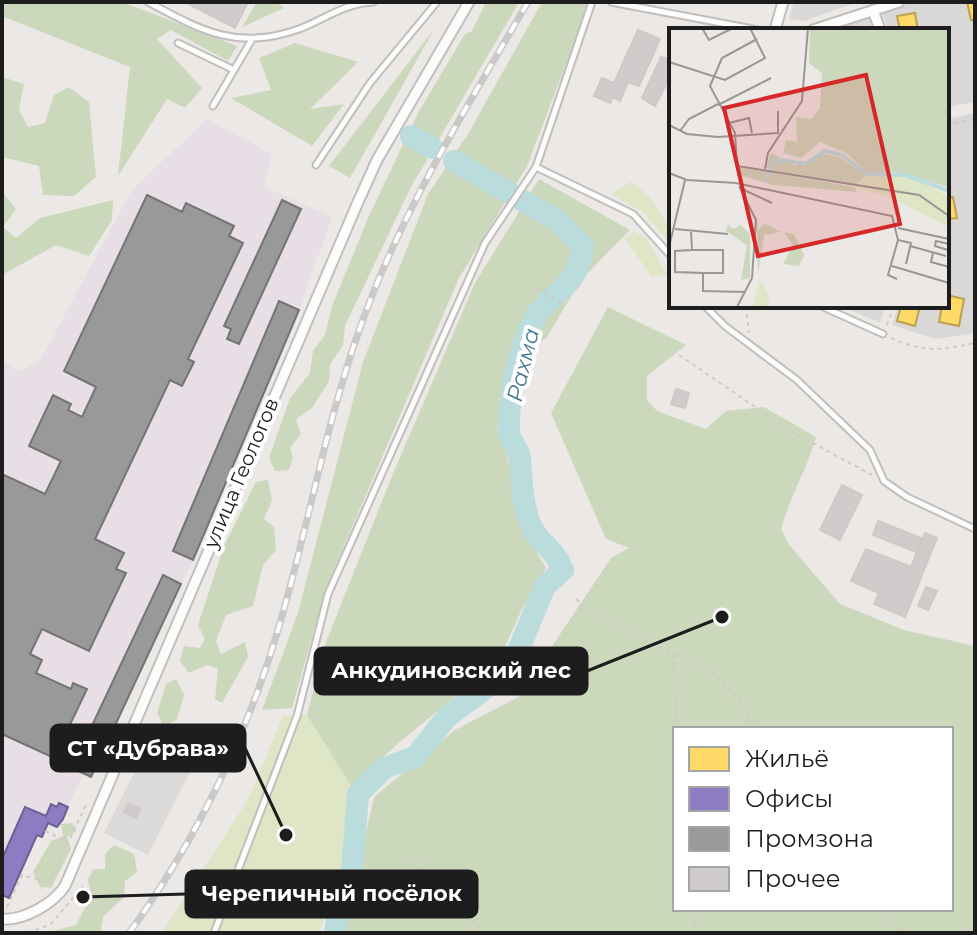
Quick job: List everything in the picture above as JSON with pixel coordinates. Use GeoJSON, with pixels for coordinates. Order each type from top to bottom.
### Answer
{"type":"FeatureCollection","features":[{"type":"Feature","properties":{"kind":"street","name":"улица Геологов"},"geometry":{"type":"LineString","coordinates":[[2,919],[13,920],[48,903],[65,886],[377,160],[469,2]]}},
{"type":"Feature","properties":{"kind":"street"},"geometry":{"type":"LineString","coordinates":[[776,28],[783,2]]}},
{"type":"Feature","properties":{"kind":"street"},"geometry":{"type":"LineString","coordinates":[[819,28],[899,2]]}},
{"type":"Feature","properties":{"kind":"street"},"geometry":{"type":"LineString","coordinates":[[873,10],[879,28]]}},
{"type":"Feature","properties":{"kind":"lane"},"geometry":{"type":"LineString","coordinates":[[148,2],[188,23],[230,39],[252,41],[299,29],[358,2],[374,2]]}},
{"type":"Feature","properties":{"kind":"lane"},"geometry":{"type":"LineString","coordinates":[[316,165],[370,83],[437,2]]}},
{"type":"Feature","properties":{"kind":"lane"},"geometry":{"type":"LineString","coordinates":[[214,933],[297,716],[328,594],[485,243],[536,167],[592,2]]}},
{"type":"Feature","properties":{"kind":"lane"},"geometry":{"type":"LineString","coordinates":[[611,2],[748,28]]}},
{"type":"Feature","properties":{"kind":"lane"},"geometry":{"type":"LineString","coordinates":[[213,106],[252,41]]}},
{"type":"Feature","properties":{"kind":"lane"},"geometry":{"type":"LineString","coordinates":[[178,43],[234,70]]}},
{"type":"Feature","properties":{"kind":"lane"},"geometry":{"type":"LineString","coordinates":[[536,167],[633,214],[669,254]]}},
{"type":"Feature","properties":{"kind":"lane"},"geometry":{"type":"LineString","coordinates":[[707,308],[725,326],[797,380],[870,450],[884,481],[907,497],[975,529]]}},
{"type":"Feature","properties":{"kind":"lane"},"geometry":{"type":"LineString","coordinates":[[825,308],[883,334]]}},
{"type":"Feature","properties":{"kind":"path"},"geometry":{"type":"LineString","coordinates":[[949,125],[975,119]]}},
{"type":"Feature","properties":{"kind":"path"},"geometry":{"type":"LineString","coordinates":[[537,289],[565,304]]}},
{"type":"Feature","properties":{"kind":"path"},"geometry":{"type":"LineString","coordinates":[[746,308],[751,343]]}},
{"type":"Feature","properties":{"kind":"path"},"geometry":{"type":"LineString","coordinates":[[893,308],[883,334],[916,349],[931,351],[975,343]]}},
{"type":"Feature","properties":{"kind":"path"},"geometry":{"type":"LineString","coordinates":[[679,355],[792,432],[884,481]]}},
{"type":"Feature","properties":{"kind":"path"},"geometry":{"type":"LineString","coordinates":[[576,599],[605,620],[717,673],[743,706],[754,727]]}},
{"type":"Feature","properties":{"kind":"path"},"geometry":{"type":"LineString","coordinates":[[673,654],[677,727]]}},
{"type":"Feature","properties":{"kind":"path"},"geometry":{"type":"LineString","coordinates":[[7,907],[22,875],[49,882],[87,803]]}},
{"type":"Feature","properties":{"kind":"path"},"geometry":{"type":"LineString","coordinates":[[45,831],[68,841]]}},
{"type":"Feature","properties":{"kind":"path"},"geometry":{"type":"LineString","coordinates":[[416,859],[420,879],[451,900],[484,933]]}},
{"type":"Feature","properties":{"kind":"path"},"geometry":{"type":"LineString","coordinates":[[28,933],[51,924],[83,886]]}},
{"type":"Feature","properties":{"kind":"path"},"geometry":{"type":"LineString","coordinates":[[692,911],[696,933]]}},
{"type":"Feature","properties":{"kind":"path"},"geometry":{"type":"LineString","coordinates":[[884,911],[900,933]]}},
{"type":"Feature","properties":{"kind":"shaded area"},"geometry":{"type":"Polygon","coordinates":[[[794,2],[858,2],[804,21],[789,19],[794,2]]]}},
{"type":"Feature","properties":{"kind":"shaded area"},"geometry":{"type":"Polygon","coordinates":[[[907,2],[975,2],[975,102],[949,107],[949,28],[886,28],[882,11],[907,2]]]}},
{"type":"Feature","properties":{"kind":"shaded area"},"geometry":{"type":"Polygon","coordinates":[[[871,15],[874,28],[823,28],[871,15]]]}},
{"type":"Feature","properties":{"kind":"shaded area"},"geometry":{"type":"Polygon","coordinates":[[[975,113],[975,333],[935,339],[892,325],[897,308],[949,308],[949,119],[975,113]]]}},
{"type":"Feature","properties":{"kind":"shaded area"},"geometry":{"type":"Polygon","coordinates":[[[207,119],[272,154],[264,187],[332,217],[299,310],[193,560],[91,777],[84,774],[57,827],[48,824],[42,837],[37,835],[9,898],[2,895],[2,360],[18,372],[40,361],[132,190],[207,119]]]}},
{"type":"Feature","properties":{"kind":"shaded area"},"geometry":{"type":"Polygon","coordinates":[[[846,308],[884,308],[880,323],[846,308]]]}},
{"type":"Feature","properties":{"kind":"shaded area"},"geometry":{"type":"Polygon","coordinates":[[[155,731],[200,752],[148,855],[104,833],[155,731]]]}},
{"type":"Feature","properties":{"kind":"green space"},"geometry":{"type":"Polygon","coordinates":[[[2,2],[122,2],[237,46],[228,61],[171,30],[157,39],[202,88],[185,108],[167,99],[118,176],[130,67],[2,16],[2,2]]]}},
{"type":"Feature","properties":{"kind":"green space"},"geometry":{"type":"Polygon","coordinates":[[[257,2],[277,2],[284,8],[242,27],[257,2]]]}},
{"type":"Feature","properties":{"kind":"green space"},"geometry":{"type":"Polygon","coordinates":[[[486,2],[519,2],[411,187],[345,326],[343,345],[330,365],[329,381],[312,408],[296,419],[301,434],[290,448],[293,458],[289,470],[275,471],[269,458],[290,398],[310,373],[313,351],[325,335],[332,306],[369,216],[418,113],[465,34],[472,31],[486,2]]]}},
{"type":"Feature","properties":{"kind":"green space"},"geometry":{"type":"Polygon","coordinates":[[[542,2],[589,4],[527,166],[459,278],[326,588],[292,708],[262,710],[298,613],[363,362],[428,194],[468,134],[542,2]]]}},
{"type":"Feature","properties":{"kind":"green space"},"geometry":{"type":"Polygon","coordinates":[[[435,28],[350,178],[329,166],[435,28]]]}},
{"type":"Feature","properties":{"kind":"green space"},"geometry":{"type":"Polygon","coordinates":[[[295,43],[358,62],[310,109],[344,104],[312,146],[231,98],[271,90],[259,58],[295,43]]]}},
{"type":"Feature","properties":{"kind":"green space"},"geometry":{"type":"Polygon","coordinates":[[[2,77],[24,84],[19,110],[28,127],[45,123],[54,95],[69,87],[89,102],[96,177],[74,196],[43,195],[39,166],[2,157],[2,77]]]}},
{"type":"Feature","properties":{"kind":"green space"},"geometry":{"type":"Polygon","coordinates":[[[539,179],[630,230],[581,280],[547,337],[510,366],[497,429],[508,459],[523,530],[546,568],[521,611],[498,662],[351,786],[307,715],[326,642],[392,476],[475,283],[539,179]]]}},
{"type":"Feature","properties":{"kind":"green space"},"geometry":{"type":"Polygon","coordinates":[[[630,182],[637,185],[649,196],[669,228],[667,240],[643,212],[611,194],[630,182]]]}},
{"type":"Feature","properties":{"kind":"green space"},"geometry":{"type":"Polygon","coordinates":[[[2,192],[16,209],[3,227],[16,238],[40,218],[113,200],[112,220],[89,256],[56,245],[2,275],[2,192]]]}},
{"type":"Feature","properties":{"kind":"green space"},"geometry":{"type":"Polygon","coordinates":[[[634,231],[646,238],[667,274],[652,277],[625,239],[634,231]]]}},
{"type":"Feature","properties":{"kind":"green space"},"geometry":{"type":"Polygon","coordinates":[[[608,307],[686,345],[647,376],[647,400],[657,411],[706,429],[726,411],[764,407],[816,437],[781,529],[790,546],[840,604],[904,630],[975,646],[975,933],[344,933],[374,797],[455,730],[518,697],[611,558],[629,548],[606,539],[551,413],[608,307]]]}},
{"type":"Feature","properties":{"kind":"green space"},"geometry":{"type":"Polygon","coordinates":[[[268,480],[272,500],[264,519],[274,527],[276,550],[263,565],[253,606],[226,615],[216,641],[221,654],[245,642],[248,657],[222,703],[215,699],[218,669],[207,665],[189,673],[180,661],[184,646],[200,648],[205,639],[198,625],[224,546],[256,482],[268,480]]]}},
{"type":"Feature","properties":{"kind":"green space"},"geometry":{"type":"Polygon","coordinates":[[[176,679],[184,695],[177,719],[164,727],[157,713],[166,684],[176,679]]]}},
{"type":"Feature","properties":{"kind":"green space"},"geometry":{"type":"Polygon","coordinates":[[[307,715],[351,786],[342,872],[319,933],[162,933],[249,798],[283,716],[307,715]]]}},
{"type":"Feature","properties":{"kind":"green space"},"geometry":{"type":"Polygon","coordinates":[[[72,823],[76,831],[67,837],[71,849],[51,888],[40,887],[33,872],[51,841],[63,836],[61,824],[72,823]]]}},
{"type":"Feature","properties":{"kind":"green space"},"geometry":{"type":"Polygon","coordinates":[[[114,845],[134,854],[137,872],[125,881],[124,897],[103,917],[101,931],[45,933],[76,925],[91,896],[88,880],[93,869],[105,869],[105,854],[114,845]]]}},
{"type":"Feature","properties":{"kind":"building: Жильё"},"geometry":{"type":"Polygon","coordinates":[[[967,2],[975,2],[975,20],[971,20],[967,2]]]}},
{"type":"Feature","properties":{"kind":"building: Жильё"},"geometry":{"type":"Polygon","coordinates":[[[915,13],[918,28],[900,28],[897,16],[915,13]]]}},
{"type":"Feature","properties":{"kind":"building: Жильё"},"geometry":{"type":"Polygon","coordinates":[[[953,197],[957,218],[949,219],[949,198],[953,197]]]}},
{"type":"Feature","properties":{"kind":"building: Жильё"},"geometry":{"type":"Polygon","coordinates":[[[949,295],[964,299],[959,326],[939,322],[942,308],[949,308],[949,295]]]}},
{"type":"Feature","properties":{"kind":"building: Жильё"},"geometry":{"type":"Polygon","coordinates":[[[900,308],[920,308],[915,326],[897,321],[900,308]]]}},
{"type":"Feature","properties":{"kind":"building: Офисы"},"geometry":{"type":"Polygon","coordinates":[[[59,803],[68,807],[63,819],[57,827],[48,823],[42,837],[37,835],[9,898],[2,895],[2,859],[25,807],[46,816],[51,804],[57,807],[59,803]]]}},
{"type":"Feature","properties":{"kind":"building: Промзона"},"geometry":{"type":"Polygon","coordinates":[[[147,195],[182,212],[186,203],[234,226],[229,236],[243,243],[188,359],[194,362],[182,386],[170,380],[95,539],[124,553],[116,569],[126,573],[89,651],[42,629],[30,654],[42,660],[36,673],[71,689],[73,683],[87,689],[54,758],[2,734],[2,474],[45,494],[61,461],[29,446],[53,395],[71,404],[68,410],[82,417],[96,387],[64,371],[147,195]]]}},
{"type":"Feature","properties":{"kind":"building: Промзона"},"geometry":{"type":"Polygon","coordinates":[[[282,200],[301,209],[239,344],[227,339],[231,329],[224,326],[282,200]]]}},
{"type":"Feature","properties":{"kind":"building: Промзона"},"geometry":{"type":"Polygon","coordinates":[[[279,301],[299,310],[193,560],[173,551],[279,301]]]}},
{"type":"Feature","properties":{"kind":"building: Промзона"},"geometry":{"type":"Polygon","coordinates":[[[163,575],[181,584],[91,777],[72,768],[163,575]]]}},
{"type":"Feature","properties":{"kind":"building: Прочее"},"geometry":{"type":"Polygon","coordinates":[[[185,2],[248,2],[235,28],[185,2]]]}},
{"type":"Feature","properties":{"kind":"building: Прочее"},"geometry":{"type":"Polygon","coordinates":[[[638,30],[660,39],[639,86],[628,82],[620,101],[613,97],[610,103],[594,96],[602,78],[614,83],[638,30]]]}},
{"type":"Feature","properties":{"kind":"building: Прочее"},"geometry":{"type":"Polygon","coordinates":[[[661,57],[669,59],[669,79],[655,106],[642,98],[661,57]]]}},
{"type":"Feature","properties":{"kind":"building: Прочее"},"geometry":{"type":"Polygon","coordinates":[[[676,389],[689,393],[685,408],[671,404],[676,389]]]}},
{"type":"Feature","properties":{"kind":"building: Прочее"},"geometry":{"type":"Polygon","coordinates":[[[842,485],[862,495],[840,540],[820,530],[842,485]]]}},
{"type":"Feature","properties":{"kind":"building: Прочее"},"geometry":{"type":"Polygon","coordinates":[[[878,521],[921,538],[916,552],[873,535],[878,521]]]}},
{"type":"Feature","properties":{"kind":"building: Прочее"},"geometry":{"type":"Polygon","coordinates":[[[925,533],[937,538],[905,617],[874,604],[879,593],[851,581],[866,549],[911,567],[925,533]]]}},
{"type":"Feature","properties":{"kind":"building: Прочее"},"geometry":{"type":"Polygon","coordinates":[[[926,587],[937,591],[928,610],[918,606],[926,587]]]}},
{"type":"Feature","properties":{"kind":"building: Прочее"},"geometry":{"type":"Polygon","coordinates":[[[128,803],[140,809],[136,818],[124,812],[128,803]]]}},
{"type":"Feature","properties":{"kind":"waterway","name":"Рахма"},"geometry":{"type":"LineString","coordinates":[[411,136],[432,148]]}},
{"type":"Feature","properties":{"kind":"waterway","name":"Рахма"},"geometry":{"type":"LineString","coordinates":[[335,933],[338,912],[352,873],[358,794],[384,768],[415,757],[447,717],[510,670],[545,586],[563,570],[527,515],[520,456],[510,436],[509,420],[516,374],[529,330],[541,309],[570,281],[580,261],[583,246],[558,221],[454,161]]}},
{"type":"Feature","properties":{"kind":"railway"},"geometry":{"type":"LineString","coordinates":[[129,933],[198,823],[253,704],[290,586],[338,399],[377,282],[437,160],[528,2]]}},
{"type":"Feature","properties":{"kind":"place","name":"Анкудиновский лес"},"geometry":{"type":"Point","coordinates":[722,617]}},
{"type":"Feature","properties":{"kind":"place","name":"СТ «Дубрава»"},"geometry":{"type":"Point","coordinates":[286,835]}},
{"type":"Feature","properties":{"kind":"place","name":"Черепичный посёлок"},"geometry":{"type":"Point","coordinates":[83,897]}}]}
